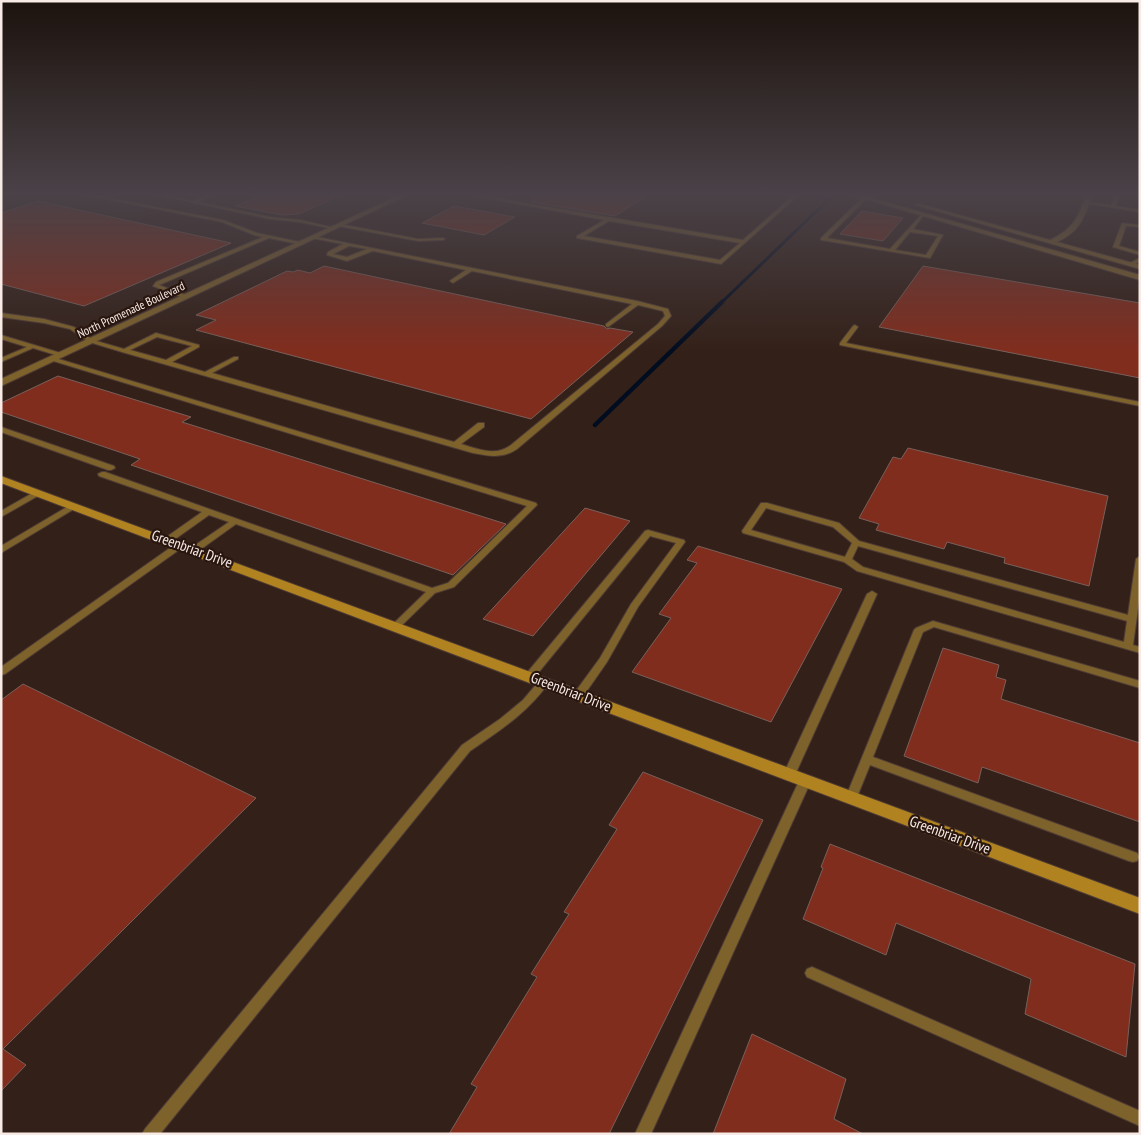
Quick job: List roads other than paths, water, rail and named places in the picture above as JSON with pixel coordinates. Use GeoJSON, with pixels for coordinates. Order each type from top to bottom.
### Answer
{"type":"FeatureCollection","features":[{"type":"Feature","properties":{"kind":"street","name":"North Promenade Boulevard"},"geometry":{"type":"LineString","coordinates":[[1,383],[293,247]]}},
{"type":"Feature","properties":{"kind":"street"},"geometry":{"type":"LineString","coordinates":[[1033,247],[1140,278]]}},
{"type":"Feature","properties":{"kind":"street"},"geometry":{"type":"LineString","coordinates":[[1069,247],[1140,267]]}},
{"type":"Feature","properties":{"kind":"street","name":"Greenbriar Drive"},"geometry":{"type":"LineString","coordinates":[[1,479],[1140,906]]}},
{"type":"Feature","properties":{"kind":"lane"},"geometry":{"type":"LineString","coordinates":[[186,297],[156,286],[158,283],[242,247]]}},
{"type":"Feature","properties":{"kind":"lane"},"geometry":{"type":"LineString","coordinates":[[342,247],[330,253],[330,255],[348,259],[372,249]]}},
{"type":"Feature","properties":{"kind":"lane"},"geometry":{"type":"LineString","coordinates":[[1,316],[44,321],[72,328],[91,341],[124,351],[492,454],[506,452],[514,447],[653,331],[668,316],[666,310],[637,303],[362,247]]}},
{"type":"Feature","properties":{"kind":"lane"},"geometry":{"type":"LineString","coordinates":[[632,247],[720,262],[738,247]]}},
{"type":"Feature","properties":{"kind":"lane"},"geometry":{"type":"LineString","coordinates":[[873,247],[928,257],[934,247]]}},
{"type":"Feature","properties":{"kind":"lane"},"geometry":{"type":"LineString","coordinates":[[1116,247],[1140,254]]}},
{"type":"Feature","properties":{"kind":"lane"},"geometry":{"type":"LineString","coordinates":[[1131,264],[1140,260]]}},
{"type":"Feature","properties":{"kind":"lane"},"geometry":{"type":"LineString","coordinates":[[453,280],[471,269]]}},
{"type":"Feature","properties":{"kind":"lane"},"geometry":{"type":"LineString","coordinates":[[608,325],[637,303]]}},
{"type":"Feature","properties":{"kind":"lane"},"geometry":{"type":"LineString","coordinates":[[855,327],[842,344],[1140,404]]}},
{"type":"Feature","properties":{"kind":"lane"},"geometry":{"type":"LineString","coordinates":[[124,351],[156,335],[197,346],[166,363]]}},
{"type":"Feature","properties":{"kind":"lane"},"geometry":{"type":"LineString","coordinates":[[1,337],[62,354]]}},
{"type":"Feature","properties":{"kind":"lane"},"geometry":{"type":"LineString","coordinates":[[1,360],[33,346]]}},
{"type":"Feature","properties":{"kind":"lane"},"geometry":{"type":"LineString","coordinates":[[206,374],[236,358]]}},
{"type":"Feature","properties":{"kind":"lane"},"geometry":{"type":"LineString","coordinates":[[52,359],[533,505],[452,585],[432,591],[396,626]]}},
{"type":"Feature","properties":{"kind":"lane"},"geometry":{"type":"LineString","coordinates":[[455,445],[481,425]]}},
{"type":"Feature","properties":{"kind":"lane"},"geometry":{"type":"LineString","coordinates":[[1,429],[111,468]]}},
{"type":"Feature","properties":{"kind":"lane"},"geometry":{"type":"LineString","coordinates":[[102,474],[432,591]]}},
{"type":"Feature","properties":{"kind":"lane"},"geometry":{"type":"LineString","coordinates":[[1,515],[39,493]]}},
{"type":"Feature","properties":{"kind":"lane"},"geometry":{"type":"LineString","coordinates":[[1132,619],[856,543],[836,525],[764,505],[746,531],[847,560],[860,569],[1140,650]]}},
{"type":"Feature","properties":{"kind":"lane"},"geometry":{"type":"LineString","coordinates":[[1,550],[75,506]]}},
{"type":"Feature","properties":{"kind":"lane"},"geometry":{"type":"LineString","coordinates":[[180,545],[209,512]]}},
{"type":"Feature","properties":{"kind":"lane"},"geometry":{"type":"LineString","coordinates":[[1,672],[180,545],[235,521]]}},
{"type":"Feature","properties":{"kind":"lane"},"geometry":{"type":"LineString","coordinates":[[530,676],[648,533],[681,542],[634,606],[604,660],[578,695]]}},
{"type":"Feature","properties":{"kind":"lane"},"geometry":{"type":"LineString","coordinates":[[847,560],[856,543]]}},
{"type":"Feature","properties":{"kind":"lane"},"geometry":{"type":"LineString","coordinates":[[1128,647],[1140,560]]}},
{"type":"Feature","properties":{"kind":"lane"},"geometry":{"type":"LineString","coordinates":[[789,775],[872,594]]}},
{"type":"Feature","properties":{"kind":"lane"},"geometry":{"type":"LineString","coordinates":[[851,798],[919,630],[933,624],[1140,685]]}},
{"type":"Feature","properties":{"kind":"lane"},"geometry":{"type":"LineString","coordinates":[[150,1134],[466,748],[528,703],[544,682]]}},
{"type":"Feature","properties":{"kind":"lane"},"geometry":{"type":"LineString","coordinates":[[867,759],[1133,857]]}},
{"type":"Feature","properties":{"kind":"lane"},"geometry":{"type":"LineString","coordinates":[[643,1134],[805,781]]}},
{"type":"Feature","properties":{"kind":"lane"},"geometry":{"type":"LineString","coordinates":[[812,973],[1140,1119]]}},
{"type":"Feature","properties":{"kind":"waterway"},"geometry":{"type":"LineString","coordinates":[[721,303],[779,247]]}},
{"type":"Feature","properties":{"kind":"waterway"},"geometry":{"type":"LineString","coordinates":[[595,425],[722,302]]}}]}
